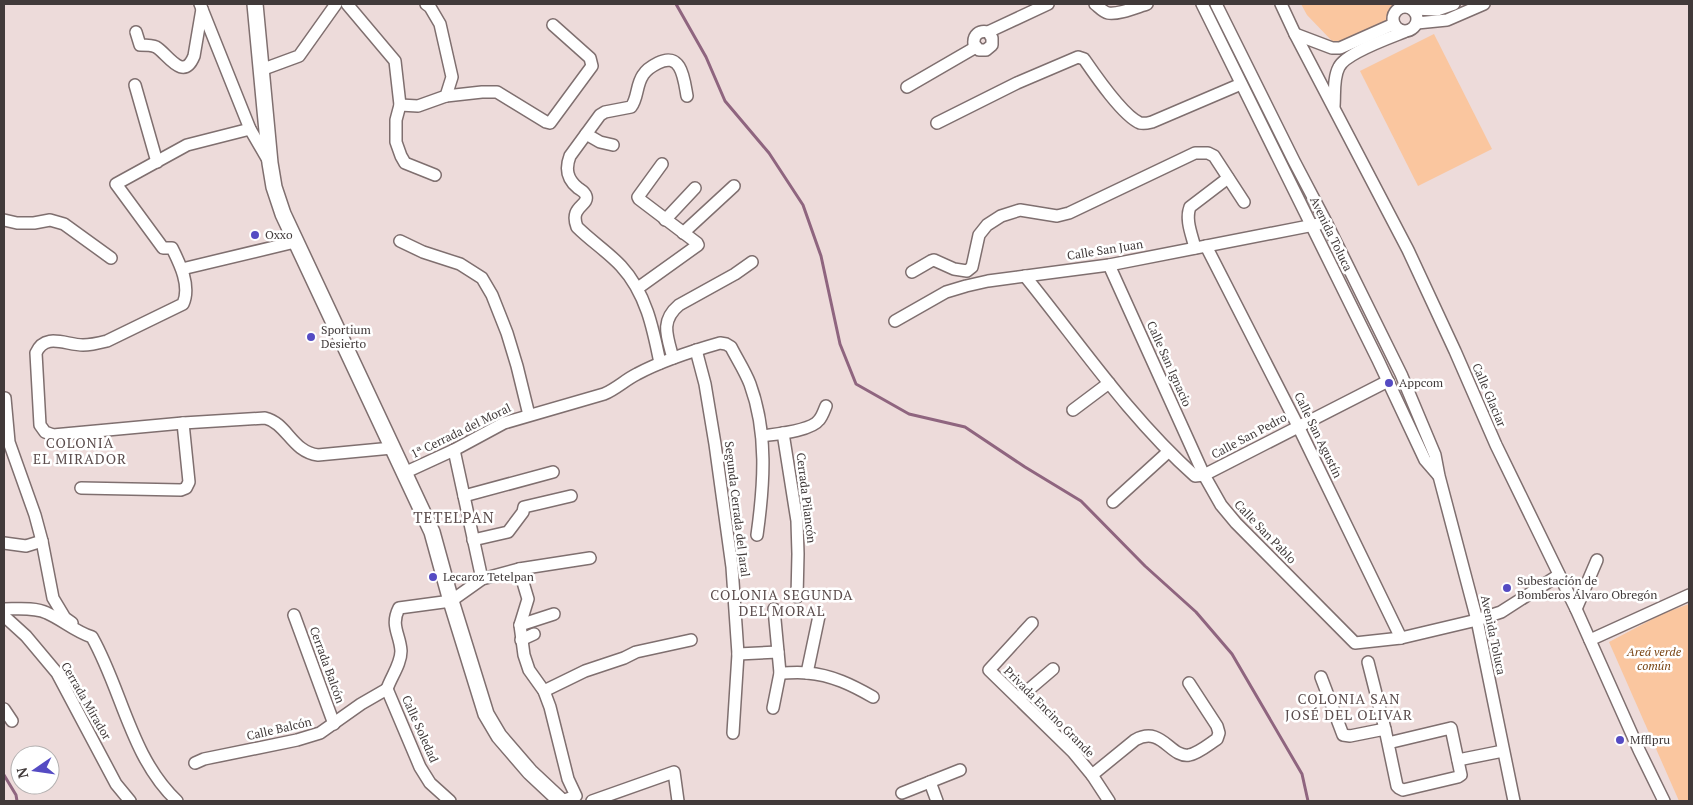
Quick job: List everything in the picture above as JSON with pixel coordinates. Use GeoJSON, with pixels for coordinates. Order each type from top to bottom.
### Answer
{"type":"FeatureCollection","features":[{"type":"Feature","properties":{"kind":"main road"},"geometry":{"type":"LineString","coordinates":[[255,4],[270,163],[274,187],[283,214],[432,532],[486,714],[499,736],[530,772],[562,801]]}},
{"type":"Feature","properties":{"kind":"street"},"geometry":{"type":"LineString","coordinates":[[261,70],[299,56],[336,4]]}},
{"type":"Feature","properties":{"kind":"street"},"geometry":{"type":"LineString","coordinates":[[347,4],[395,61],[400,105],[396,120],[396,142],[401,156],[405,163],[434,175]]}},
{"type":"Feature","properties":{"kind":"street"},"geometry":{"type":"LineString","coordinates":[[426,4],[430,7],[440,24],[452,77],[446,96]]}},
{"type":"Feature","properties":{"kind":"street"},"geometry":{"type":"LineString","coordinates":[[907,87],[976,48],[974,40],[977,34],[984,31],[988,32],[1048,4]]}},
{"type":"Feature","properties":{"kind":"street"},"geometry":{"type":"LineString","coordinates":[[1095,4],[1102,10],[1115,13],[1147,4]]}},
{"type":"Feature","properties":{"kind":"street","name":"Avenida Toluca"},"geometry":{"type":"LineString","coordinates":[[1202,4],[1425,460],[1439,476]]}},
{"type":"Feature","properties":{"kind":"street","name":"Avenida Toluca"},"geometry":{"type":"LineString","coordinates":[[1216,4],[1401,374],[1435,455],[1477,620],[1514,801]]}},
{"type":"Feature","properties":{"kind":"street","name":"Calle Glaciar"},"geometry":{"type":"LineString","coordinates":[[1282,4],[1295,34],[1408,250],[1496,445],[1576,609],[1664,801]]}},
{"type":"Feature","properties":{"kind":"street"},"geometry":{"type":"LineString","coordinates":[[1404,32],[1394,24],[1393,18],[1395,12],[1400,8],[1437,10],[1454,4]]}},
{"type":"Feature","properties":{"kind":"street"},"geometry":{"type":"LineString","coordinates":[[1417,23],[1447,20],[1484,4]]}},
{"type":"Feature","properties":{"kind":"street"},"geometry":{"type":"LineString","coordinates":[[136,32],[140,45],[155,46],[174,63],[184,66],[191,62],[194,56],[201,6]]}},
{"type":"Feature","properties":{"kind":"street"},"geometry":{"type":"LineString","coordinates":[[201,6],[250,129],[270,163]]}},
{"type":"Feature","properties":{"kind":"street"},"geometry":{"type":"LineString","coordinates":[[1334,108],[1337,72],[1340,64],[1349,56],[1414,28],[1417,23],[1416,13],[1413,9]]}},
{"type":"Feature","properties":{"kind":"street"},"geometry":{"type":"LineString","coordinates":[[1295,34],[1332,48],[1340,48],[1394,24]]}},
{"type":"Feature","properties":{"kind":"street"},"geometry":{"type":"LineString","coordinates":[[400,105],[418,106],[446,96],[497,92],[550,123],[592,66],[590,58],[553,25]]}},
{"type":"Feature","properties":{"kind":"street"},"geometry":{"type":"LineString","coordinates":[[938,123],[1017,83],[1078,57],[1084,59],[1116,101],[1137,121],[1143,124],[1152,122],[1241,84]]}},
{"type":"Feature","properties":{"kind":"street"},"geometry":{"type":"LineString","coordinates":[[660,363],[646,308],[638,288],[621,265],[577,227],[574,219],[576,212],[587,197],[568,178],[568,162],[600,115],[605,112],[631,108],[642,76],[649,68],[663,60],[673,61],[679,66],[687,96]]}},
{"type":"Feature","properties":{"kind":"street"},"geometry":{"type":"LineString","coordinates":[[135,86],[156,162]]}},
{"type":"Feature","properties":{"kind":"street"},"geometry":{"type":"LineString","coordinates":[[250,129],[187,145],[116,184],[163,248],[172,248],[182,268],[186,293],[182,304],[107,341],[80,345],[59,341],[46,342],[39,347],[36,353],[40,426],[45,432],[53,435],[256,418],[270,419],[302,450],[310,454],[318,455],[392,448]]}},
{"type":"Feature","properties":{"kind":"street"},"geometry":{"type":"LineString","coordinates":[[586,134],[600,142],[613,145]]}},
{"type":"Feature","properties":{"kind":"street"},"geometry":{"type":"LineString","coordinates":[[912,272],[934,260],[954,269],[967,271],[972,267],[979,235],[986,226],[1001,216],[1020,210],[1057,216],[1069,213],[1195,154],[1208,153],[1214,156],[1244,202]]}},
{"type":"Feature","properties":{"kind":"street"},"geometry":{"type":"LineString","coordinates":[[638,288],[697,246],[697,243],[638,198],[662,164]]}},
{"type":"Feature","properties":{"kind":"street","name":"Calle San Agustín"},"geometry":{"type":"LineString","coordinates":[[1228,178],[1190,207],[1188,222],[1298,426],[1400,638]]}},
{"type":"Feature","properties":{"kind":"street"},"geometry":{"type":"LineString","coordinates":[[683,233],[734,186]]}},
{"type":"Feature","properties":{"kind":"street"},"geometry":{"type":"LineString","coordinates":[[665,220],[695,188]]}},
{"type":"Feature","properties":{"kind":"street"},"geometry":{"type":"LineString","coordinates":[[4,220],[16,223],[34,223],[50,220],[64,224],[111,258]]}},
{"type":"Feature","properties":{"kind":"street","name":"Calle San Juan"},"geometry":{"type":"LineString","coordinates":[[895,321],[946,292],[981,283],[1109,265],[1326,222]]}},
{"type":"Feature","properties":{"kind":"street"},"geometry":{"type":"LineString","coordinates":[[400,241],[423,252],[460,264],[482,278],[492,295],[507,333],[517,366],[528,415]]}},
{"type":"Feature","properties":{"kind":"street"},"geometry":{"type":"LineString","coordinates":[[182,268],[295,242]]}},
{"type":"Feature","properties":{"kind":"street"},"geometry":{"type":"LineString","coordinates":[[673,358],[666,330],[667,320],[671,311],[752,262]]}},
{"type":"Feature","properties":{"kind":"street","name":"Calle San Ignacio"},"geometry":{"type":"LineString","coordinates":[[1109,265],[1204,475]]}},
{"type":"Feature","properties":{"kind":"street"},"geometry":{"type":"LineString","coordinates":[[1025,276],[1108,383],[1168,452],[1194,476],[1204,475]]}},
{"type":"Feature","properties":{"kind":"street","name":"1ª Cerrada del Moral"},"geometry":{"type":"LineString","coordinates":[[404,474],[504,423],[604,394],[616,389],[635,375],[660,363],[720,343],[731,347],[750,382],[760,414],[762,436]]}},
{"type":"Feature","properties":{"kind":"street","name":"Segunda Cerrada del Jaral"},"geometry":{"type":"LineString","coordinates":[[696,350],[706,384],[716,444],[732,567],[738,654],[733,733]]}},
{"type":"Feature","properties":{"kind":"street","name":"Calle San Pedro"},"geometry":{"type":"LineString","coordinates":[[1204,475],[1388,381]]}},
{"type":"Feature","properties":{"kind":"street"},"geometry":{"type":"LineString","coordinates":[[1073,410],[1108,383]]}},
{"type":"Feature","properties":{"kind":"street"},"geometry":{"type":"LineString","coordinates":[[5,398],[9,442],[35,516],[53,598],[65,618],[94,640],[128,724],[152,770],[165,790],[177,801]]}},
{"type":"Feature","properties":{"kind":"street"},"geometry":{"type":"LineString","coordinates":[[756,535],[762,498],[762,436],[804,428],[818,422],[826,406]]}},
{"type":"Feature","properties":{"kind":"street"},"geometry":{"type":"LineString","coordinates":[[81,488],[181,490],[186,488],[189,482],[183,423]]}},
{"type":"Feature","properties":{"kind":"street","name":"Cerrada Pilancón"},"geometry":{"type":"LineString","coordinates":[[783,433],[796,521],[798,554],[797,597]]}},
{"type":"Feature","properties":{"kind":"street"},"geometry":{"type":"LineString","coordinates":[[454,450],[482,579]]}},
{"type":"Feature","properties":{"kind":"street"},"geometry":{"type":"LineString","coordinates":[[1113,502],[1168,452]]}},
{"type":"Feature","properties":{"kind":"street"},"geometry":{"type":"LineString","coordinates":[[464,496],[552,472]]}},
{"type":"Feature","properties":{"kind":"street","name":"Calle San Pablo"},"geometry":{"type":"LineString","coordinates":[[1204,475],[1221,505],[1236,523],[1355,643],[1400,638],[1477,620],[1501,612],[1559,575]]}},
{"type":"Feature","properties":{"kind":"street"},"geometry":{"type":"LineString","coordinates":[[473,540],[508,532],[523,512],[524,506],[571,496]]}},
{"type":"Feature","properties":{"kind":"street"},"geometry":{"type":"LineString","coordinates":[[4,543],[26,546],[42,541]]}},
{"type":"Feature","properties":{"kind":"street"},"geometry":{"type":"LineString","coordinates":[[387,689],[401,652],[395,623],[399,608],[451,601],[482,579],[519,569],[590,558]]}},
{"type":"Feature","properties":{"kind":"street"},"geometry":{"type":"LineString","coordinates":[[1576,609],[1597,560]]}},
{"type":"Feature","properties":{"kind":"street"},"geometry":{"type":"LineString","coordinates":[[519,569],[528,599],[538,618]]}},
{"type":"Feature","properties":{"kind":"street"},"geometry":{"type":"LineString","coordinates":[[1590,640],[1689,595]]}},
{"type":"Feature","properties":{"kind":"street"},"geometry":{"type":"LineString","coordinates":[[528,599],[520,625],[524,655],[530,670],[544,691],[550,708],[560,754],[576,796],[562,801]]}},
{"type":"Feature","properties":{"kind":"street"},"geometry":{"type":"LineString","coordinates":[[4,609],[26,609],[46,612],[94,640]]}},
{"type":"Feature","properties":{"kind":"street"},"geometry":{"type":"LineString","coordinates":[[773,708],[780,673],[774,609]]}},
{"type":"Feature","properties":{"kind":"street"},"geometry":{"type":"LineString","coordinates":[[520,625],[554,614]]}},
{"type":"Feature","properties":{"kind":"street","name":"Cerrada Balcón"},"geometry":{"type":"LineString","coordinates":[[294,615],[334,724]]}},
{"type":"Feature","properties":{"kind":"street","name":"Cerrada Mirador"},"geometry":{"type":"LineString","coordinates":[[4,616],[26,636],[57,672],[116,784],[130,801]]}},
{"type":"Feature","properties":{"kind":"street"},"geometry":{"type":"LineString","coordinates":[[807,673],[819,616]]}},
{"type":"Feature","properties":{"kind":"street","name":"Privada Encino Grande"},"geometry":{"type":"LineString","coordinates":[[1032,623],[988,670],[1073,752],[1092,775],[1109,801]]}},
{"type":"Feature","properties":{"kind":"street"},"geometry":{"type":"LineString","coordinates":[[521,640],[534,634]]}},
{"type":"Feature","properties":{"kind":"street"},"geometry":{"type":"LineString","coordinates":[[544,691],[585,671],[636,652],[691,640]]}},
{"type":"Feature","properties":{"kind":"street"},"geometry":{"type":"LineString","coordinates":[[738,654],[778,652]]}},
{"type":"Feature","properties":{"kind":"street"},"geometry":{"type":"LineString","coordinates":[[1368,662],[1399,788],[1403,790],[1461,775],[1451,728],[1388,743]]}},
{"type":"Feature","properties":{"kind":"street"},"geometry":{"type":"LineString","coordinates":[[1019,698],[1053,669]]}},
{"type":"Feature","properties":{"kind":"street"},"geometry":{"type":"LineString","coordinates":[[780,673],[807,673],[833,678],[850,684],[873,697]]}},
{"type":"Feature","properties":{"kind":"street"},"geometry":{"type":"LineString","coordinates":[[1321,677],[1343,735],[1350,736],[1385,729]]}},
{"type":"Feature","properties":{"kind":"street"},"geometry":{"type":"LineString","coordinates":[[1092,775],[1142,736],[1151,736],[1161,740],[1182,755],[1189,755],[1217,739],[1217,726],[1188,683]]}},
{"type":"Feature","properties":{"kind":"street","name":"Calle Balcón"},"geometry":{"type":"LineString","coordinates":[[195,763],[204,759],[297,740],[320,733],[361,704],[387,689]]}},
{"type":"Feature","properties":{"kind":"street","name":"Calle Soledad"},"geometry":{"type":"LineString","coordinates":[[387,689],[420,767],[430,783],[450,801]]}},
{"type":"Feature","properties":{"kind":"street"},"geometry":{"type":"LineString","coordinates":[[4,709],[12,721]]}},
{"type":"Feature","properties":{"kind":"street"},"geometry":{"type":"LineString","coordinates":[[1458,760],[1504,751]]}},
{"type":"Feature","properties":{"kind":"street"},"geometry":{"type":"LineString","coordinates":[[902,793],[960,770]]}},
{"type":"Feature","properties":{"kind":"street"},"geometry":{"type":"LineString","coordinates":[[592,801],[674,772],[678,801]]}},
{"type":"Feature","properties":{"kind":"street"},"geometry":{"type":"LineString","coordinates":[[930,782],[938,801]]}},
{"type":"Feature","properties":{"kind":"green space"},"geometry":{"type":"Polygon","coordinates":[[[1301,4],[1401,4],[1388,12],[1388,21],[1342,42],[1332,41],[1307,15],[1301,4]]]}},
{"type":"Feature","properties":{"kind":"green space"},"geometry":{"type":"Polygon","coordinates":[[[1434,34],[1492,149],[1418,186],[1360,71],[1434,34]]]}},
{"type":"Feature","properties":{"kind":"green space","name":"Areá verde común"},"geometry":{"type":"Polygon","coordinates":[[[1689,604],[1689,801],[1679,801],[1609,642],[1664,613],[1689,604]]]}},
{"type":"Feature","properties":{"kind":"waterway"},"geometry":{"type":"LineString","coordinates":[[676,4],[706,57],[725,101],[769,153],[803,205],[821,256],[840,344],[856,384],[909,414],[965,427],[1081,501],[1145,566],[1196,612],[1232,654],[1302,774],[1308,801]]}},
{"type":"Feature","properties":{"kind":"waterway"},"geometry":{"type":"LineString","coordinates":[[4,775],[16,795],[17,801]]}},
{"type":"Feature","properties":{"kind":"place","name":"Oxxo"},"geometry":{"type":"Point","coordinates":[255,235]}},
{"type":"Feature","properties":{"kind":"place","name":"Sportium Desierto"},"geometry":{"type":"Point","coordinates":[311,337]}},
{"type":"Feature","properties":{"kind":"place","name":"Appcom"},"geometry":{"type":"Point","coordinates":[1389,383]}},
{"type":"Feature","properties":{"kind":"place","name":"Lecaroz Tetelpan"},"geometry":{"type":"Point","coordinates":[433,577]}},
{"type":"Feature","properties":{"kind":"place","name":"Subestación de Bomberos Álvaro Obregón"},"geometry":{"type":"Point","coordinates":[1507,588]}},
{"type":"Feature","properties":{"kind":"place","name":"Mfflpru"},"geometry":{"type":"Point","coordinates":[1620,740]}},
{"type":"Feature","properties":{"kind":"district","name":"COLONIA EL MIRADOR"},"geometry":{"type":"Point","coordinates":[80,452]}},
{"type":"Feature","properties":{"kind":"district","name":"TETELPAN"},"geometry":{"type":"Point","coordinates":[454,518]}},
{"type":"Feature","properties":{"kind":"district","name":"COLONIA SEGUNDA DEL MORAL"},"geometry":{"type":"Point","coordinates":[782,604]}},
{"type":"Feature","properties":{"kind":"district","name":"COLONIA SAN JOSÉ DEL OLIVAR"},"geometry":{"type":"Point","coordinates":[1349,708]}}]}
